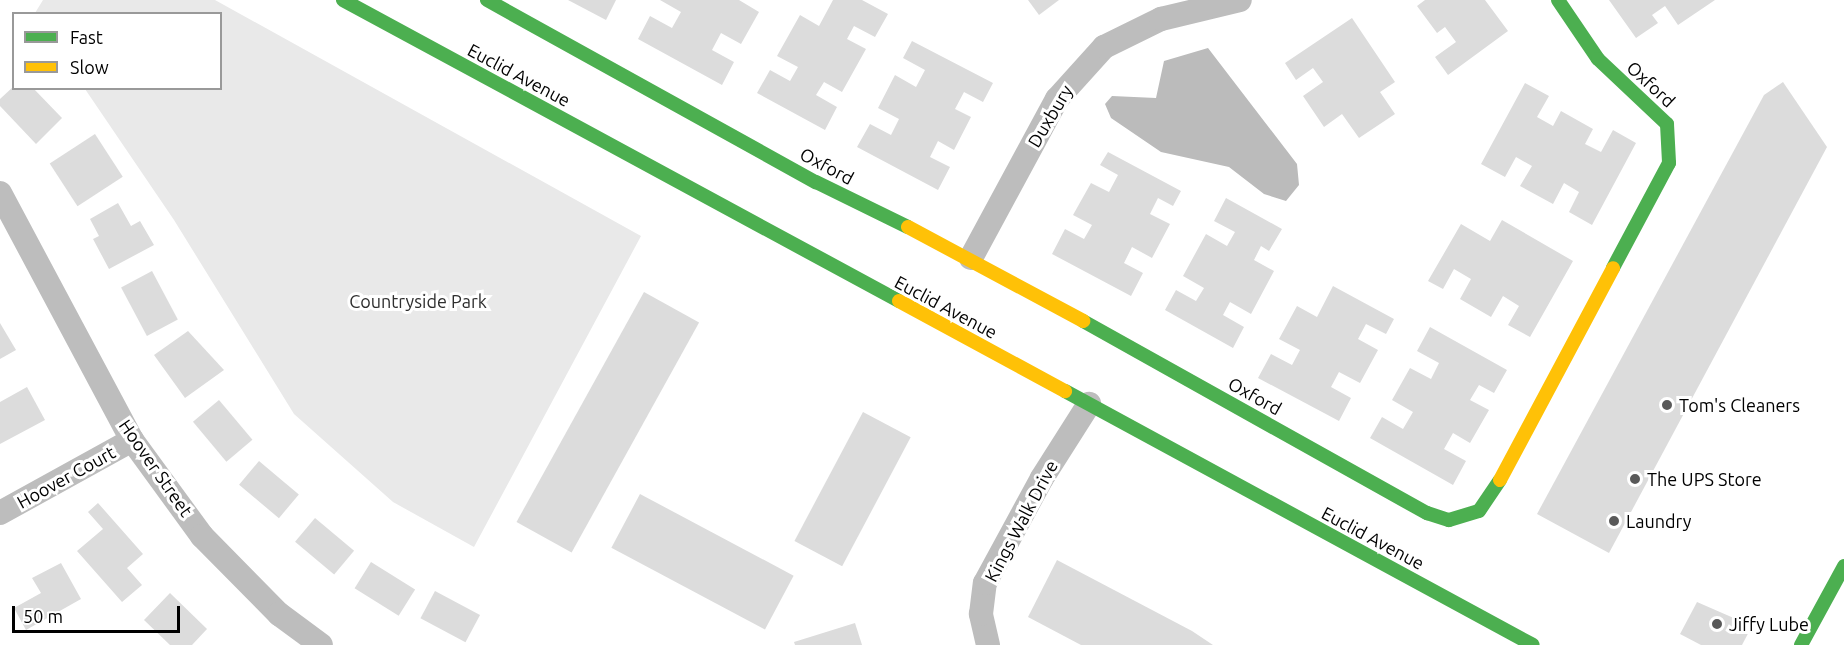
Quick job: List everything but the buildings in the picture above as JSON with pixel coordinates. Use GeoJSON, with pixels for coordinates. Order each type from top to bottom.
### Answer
{"type":"FeatureCollection","features":[{"type":"Feature","properties":{"kind":"street","name":"Euclid Avenue"},"geometry":{"type":"LineString","coordinates":[[343,0],[1533,645]]}},
{"type":"Feature","properties":{"kind":"street","name":"Oxford"},"geometry":{"type":"LineString","coordinates":[[487,0],[816,182],[971,258],[1427,513],[1449,520],[1466,518],[1492,495],[1669,163],[1667,124],[1598,59],[1558,0]]}},
{"type":"Feature","properties":{"kind":"street","name":"Duxbury"},"geometry":{"type":"LineString","coordinates":[[971,258],[1057,99],[1104,47],[1161,19],[1240,0]]}},
{"type":"Feature","properties":{"kind":"street","name":"Hoover Street"},"geometry":{"type":"LineString","coordinates":[[0,194],[132,440],[202,536],[279,614],[321,645]]}},
{"type":"Feature","properties":{"kind":"street","name":"Kings Walk Drive"},"geometry":{"type":"LineString","coordinates":[[988,645],[981,614],[986,583],[1042,478],[1089,404]]}},
{"type":"Feature","properties":{"kind":"street","name":"Hoover Court"},"geometry":{"type":"LineString","coordinates":[[0,513],[132,440]]}},
{"type":"Feature","properties":{"kind":"street"},"geometry":{"type":"LineString","coordinates":[[1801,645],[1844,566]]}},
{"type":"Feature","properties":{"kind":"green space","name":"Countryside Park"},"geometry":{"type":"Polygon","coordinates":[[[43,0],[215,0],[641,236],[474,547],[393,502],[294,414],[174,220],[86,90],[222,90],[222,12],[36,12],[43,0]]]}},
{"type":"Feature","properties":{"kind":"shaded area"},"geometry":{"type":"Polygon","coordinates":[[[1208,48],[1297,164],[1299,185],[1286,201],[1264,194],[1229,167],[1161,152],[1111,118],[1105,104],[1112,96],[1156,98],[1164,61],[1208,48]]]}},
{"type":"Feature","properties":{"kind":"traffic: fast"},"geometry":{"type":"LineString","coordinates":[[343,0],[899,301]]}},
{"type":"Feature","properties":{"kind":"traffic: fast"},"geometry":{"type":"LineString","coordinates":[[487,0],[816,182],[908,227]]}},
{"type":"Feature","properties":{"kind":"traffic: fast"},"geometry":{"type":"LineString","coordinates":[[1558,0],[1598,59],[1667,124],[1669,163],[1613,268]]}},
{"type":"Feature","properties":{"kind":"traffic: fast"},"geometry":{"type":"LineString","coordinates":[[1083,321],[1427,513],[1449,520],[1479,511],[1500,480]]}},
{"type":"Feature","properties":{"kind":"traffic: fast"},"geometry":{"type":"LineString","coordinates":[[1065,391],[1533,645]]}},
{"type":"Feature","properties":{"kind":"traffic: fast"},"geometry":{"type":"LineString","coordinates":[[1801,645],[1844,566]]}},
{"type":"Feature","properties":{"kind":"traffic: slow"},"geometry":{"type":"LineString","coordinates":[[908,227],[1083,321]]}},
{"type":"Feature","properties":{"kind":"traffic: slow"},"geometry":{"type":"LineString","coordinates":[[1500,480],[1613,268]]}},
{"type":"Feature","properties":{"kind":"traffic: slow"},"geometry":{"type":"LineString","coordinates":[[899,301],[1065,391]]}},
{"type":"Feature","properties":{"kind":"place","name":"Tom's Cleaners"},"geometry":{"type":"Point","coordinates":[1667,405]}},
{"type":"Feature","properties":{"kind":"place","name":"The UPS Store"},"geometry":{"type":"Point","coordinates":[1635,479]}},
{"type":"Feature","properties":{"kind":"place","name":"Laundry"},"geometry":{"type":"Point","coordinates":[1614,521]}},
{"type":"Feature","properties":{"kind":"place","name":"Jiffy Lube"},"geometry":{"type":"Point","coordinates":[1717,624]}}]}
